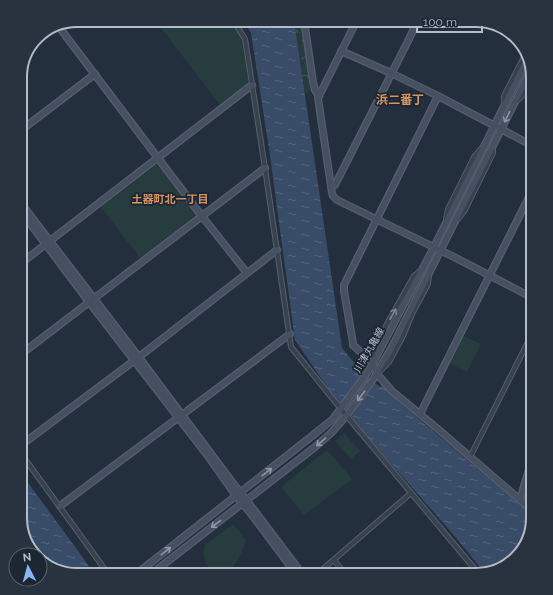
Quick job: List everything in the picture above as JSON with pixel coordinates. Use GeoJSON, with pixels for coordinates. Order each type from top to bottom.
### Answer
{"type":"FeatureCollection","features":[{"type":"Feature","properties":{"kind":"street"},"geometry":{"type":"LineString","coordinates":[[237,27],[245,39],[291,347],[474,568]]}},
{"type":"Feature","properties":{"kind":"street"},"geometry":{"type":"LineString","coordinates":[[305,27],[313,82],[315,90],[319,96]]}},
{"type":"Feature","properties":{"kind":"street"},"geometry":{"type":"LineString","coordinates":[[354,27],[318,100],[333,196],[337,200],[378,219],[526,294]]}},
{"type":"Feature","properties":{"kind":"street"},"geometry":{"type":"LineString","coordinates":[[331,186],[336,184],[414,27]]}},
{"type":"Feature","properties":{"kind":"street"},"geometry":{"type":"LineString","coordinates":[[61,30],[247,273]]}},
{"type":"Feature","properties":{"kind":"street"},"geometry":{"type":"LineString","coordinates":[[342,51],[438,96],[526,142]]}},
{"type":"Feature","properties":{"kind":"street"},"geometry":{"type":"LineString","coordinates":[[504,106],[504,96],[523,60]]}},
{"type":"Feature","properties":{"kind":"street","name":"川津丸亀線"},"geometry":{"type":"LineString","coordinates":[[144,568],[333,419],[368,373],[423,269],[524,65]]}},
{"type":"Feature","properties":{"kind":"street"},"geometry":{"type":"LineString","coordinates":[[27,126],[95,74]]}},
{"type":"Feature","properties":{"kind":"street","name":"川津丸亀線"},"geometry":{"type":"LineString","coordinates":[[159,568],[314,448],[331,433],[347,415],[376,376],[393,345],[526,80]]}},
{"type":"Feature","properties":{"kind":"street"},"geometry":{"type":"LineString","coordinates":[[27,258],[252,85]]}},
{"type":"Feature","properties":{"kind":"street"},"geometry":{"type":"LineString","coordinates":[[513,105],[526,89]]}},
{"type":"Feature","properties":{"kind":"street"},"geometry":{"type":"LineString","coordinates":[[438,96],[344,285],[352,343],[373,363],[376,376],[392,391],[526,505]]}},
{"type":"Feature","properties":{"kind":"street"},"geometry":{"type":"LineString","coordinates":[[27,350],[265,168]]}},
{"type":"Feature","properties":{"kind":"street"},"geometry":{"type":"LineString","coordinates":[[420,414],[526,203]]}},
{"type":"Feature","properties":{"kind":"street"},"geometry":{"type":"LineString","coordinates":[[27,212],[180,416],[208,456],[297,568]]}},
{"type":"Feature","properties":{"kind":"street"},"geometry":{"type":"LineString","coordinates":[[27,218],[48,242]]}},
{"type":"Feature","properties":{"kind":"street"},"geometry":{"type":"LineString","coordinates":[[27,441],[277,250]]}},
{"type":"Feature","properties":{"kind":"street"},"geometry":{"type":"LineString","coordinates":[[60,506],[290,334]]}},
{"type":"Feature","properties":{"kind":"street"},"geometry":{"type":"LineString","coordinates":[[470,457],[526,346]]}},
{"type":"Feature","properties":{"kind":"street"},"geometry":{"type":"LineString","coordinates":[[27,461],[104,568]]}},
{"type":"Feature","properties":{"kind":"street"},"geometry":{"type":"LineString","coordinates":[[520,500],[526,480]]}},
{"type":"Feature","properties":{"kind":"street"},"geometry":{"type":"LineString","coordinates":[[324,568],[411,493]]}},
{"type":"Feature","properties":{"kind":"street"},"geometry":{"type":"LineString","coordinates":[[245,502],[252,515],[292,568]]}},
{"type":"Feature","properties":{"kind":"street"},"geometry":{"type":"LineString","coordinates":[[334,560],[340,568]]}},
{"type":"Feature","properties":{"kind":"green space"},"geometry":{"type":"Polygon","coordinates":[[[160,27],[235,27],[242,39],[249,83],[220,105],[160,27]]]}},
{"type":"Feature","properties":{"kind":"green space"},"geometry":{"type":"Polygon","coordinates":[[[295,27],[303,27],[312,90],[307,93],[305,92],[295,27]]]}},
{"type":"Feature","properties":{"kind":"green space"},"geometry":{"type":"Polygon","coordinates":[[[159,164],[196,215],[140,258],[101,207],[159,164]]]}},
{"type":"Feature","properties":{"kind":"green space"},"geometry":{"type":"Polygon","coordinates":[[[464,336],[481,344],[467,372],[450,364],[464,336]]]}},
{"type":"Feature","properties":{"kind":"green space"},"geometry":{"type":"Polygon","coordinates":[[[344,433],[360,451],[351,459],[335,441],[344,433]]]}},
{"type":"Feature","properties":{"kind":"green space"},"geometry":{"type":"Polygon","coordinates":[[[327,450],[352,479],[304,515],[281,487],[327,450]]]}},
{"type":"Feature","properties":{"kind":"green space"},"geometry":{"type":"Polygon","coordinates":[[[233,524],[246,540],[239,558],[231,568],[210,568],[205,561],[205,545],[233,524]]]}},
{"type":"Feature","properties":{"kind":"water"},"geometry":{"type":"Polygon","coordinates":[[[247,27],[295,27],[342,348],[361,371],[380,387],[382,385],[400,403],[526,510],[525,528],[518,546],[506,558],[498,563],[480,568],[352,419],[353,418],[339,402],[338,403],[295,340],[269,149],[251,33],[247,27]]]}},
{"type":"Feature","properties":{"kind":"water"},"geometry":{"type":"Polygon","coordinates":[[[27,482],[90,568],[67,567],[55,563],[48,559],[48,547],[36,547],[27,525],[27,482]]]}},
{"type":"Feature","properties":{"kind":"district","name":"浜二番丁"},"geometry":{"type":"Point","coordinates":[400,100]}},
{"type":"Feature","properties":{"kind":"district","name":"土器町北一丁目"},"geometry":{"type":"Point","coordinates":[170,199]}}]}
